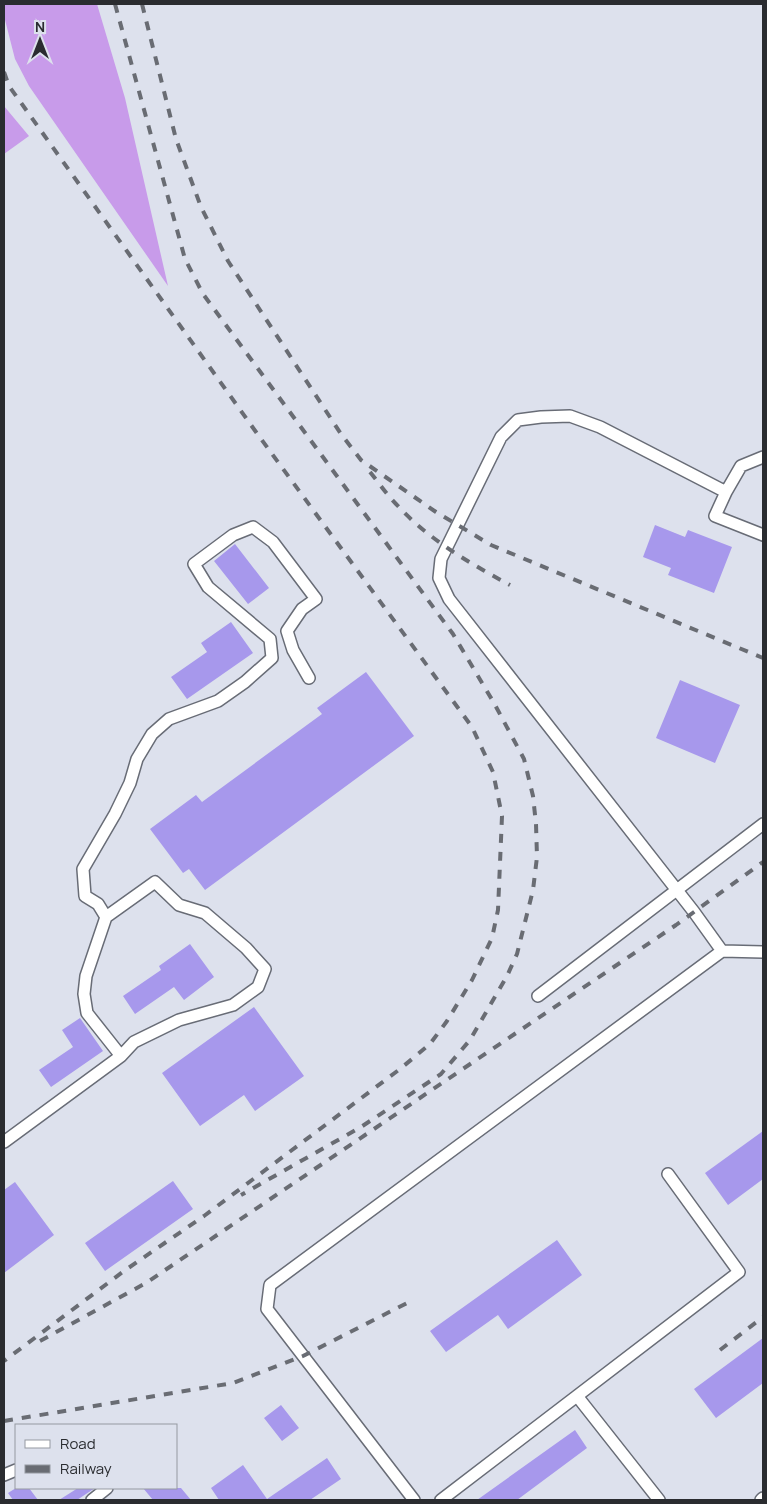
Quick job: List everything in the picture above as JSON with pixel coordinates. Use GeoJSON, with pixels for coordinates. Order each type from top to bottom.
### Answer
{"type":"FeatureCollection","features":[{"type":"Feature","properties":{"kind":"lane"},"geometry":{"type":"LineString","coordinates":[[722,951],[677,890],[449,598],[440,578],[441,559],[501,437],[518,420],[570,416],[600,428],[726,492]]}},
{"type":"Feature","properties":{"kind":"lane"},"geometry":{"type":"LineString","coordinates":[[763,457],[741,466],[715,516],[763,534]]}},
{"type":"Feature","properties":{"kind":"lane"},"geometry":{"type":"LineString","coordinates":[[106,917],[98,904],[85,896],[83,868],[115,814],[130,783],[138,759],[152,734],[169,720],[218,701],[245,682],[272,658],[270,639],[208,587],[194,564],[233,535],[253,527],[273,542],[316,600],[302,609],[287,631],[280,637],[270,639]]}},
{"type":"Feature","properties":{"kind":"lane"},"geometry":{"type":"LineString","coordinates":[[287,631],[293,650],[309,678]]}},
{"type":"Feature","properties":{"kind":"lane"},"geometry":{"type":"LineString","coordinates":[[538,996],[763,824]]}},
{"type":"Feature","properties":{"kind":"lane"},"geometry":{"type":"LineString","coordinates":[[4,1142],[121,1056],[134,1042],[179,1020],[232,1005],[258,987],[265,969],[246,948],[205,914],[180,905],[156,882],[106,917],[86,976],[84,994],[87,1013],[121,1056]]}},
{"type":"Feature","properties":{"kind":"lane"},"geometry":{"type":"LineString","coordinates":[[414,1500],[267,1309],[270,1285],[722,951],[763,952]]}},
{"type":"Feature","properties":{"kind":"lane"},"geometry":{"type":"LineString","coordinates":[[441,1500],[739,1272],[668,1174]]}},
{"type":"Feature","properties":{"kind":"lane"},"geometry":{"type":"LineString","coordinates":[[577,1396],[659,1500]]}},
{"type":"Feature","properties":{"kind":"lane"},"geometry":{"type":"LineString","coordinates":[[92,1500],[106,1489]]}},
{"type":"Feature","properties":{"kind":"shaded area"},"geometry":{"type":"Polygon","coordinates":[[[4,4],[97,4],[125,98],[168,286],[29,86],[15,59],[4,16],[4,4]]]}},
{"type":"Feature","properties":{"kind":"shaded area"},"geometry":{"type":"Polygon","coordinates":[[[4,106],[29,136],[4,154],[4,106]]]}},
{"type":"Feature","properties":{"kind":"building"},"geometry":{"type":"Polygon","coordinates":[[[655,525],[685,537],[688,530],[732,547],[714,593],[668,575],[671,568],[643,557],[655,525]]]}},
{"type":"Feature","properties":{"kind":"building"},"geometry":{"type":"Polygon","coordinates":[[[235,544],[269,588],[248,604],[214,561],[235,544]]]}},
{"type":"Feature","properties":{"kind":"building"},"geometry":{"type":"Polygon","coordinates":[[[231,622],[253,653],[187,699],[171,677],[207,652],[201,643],[231,622]]]}},
{"type":"Feature","properties":{"kind":"building"},"geometry":{"type":"Polygon","coordinates":[[[366,672],[414,736],[205,890],[189,869],[183,873],[150,829],[196,795],[202,802],[322,714],[317,708],[366,672]]]}},
{"type":"Feature","properties":{"kind":"building"},"geometry":{"type":"Polygon","coordinates":[[[680,680],[740,705],[715,763],[656,738],[680,680]]]}},
{"type":"Feature","properties":{"kind":"building"},"geometry":{"type":"Polygon","coordinates":[[[190,944],[214,977],[184,1000],[174,987],[135,1014],[123,996],[161,970],[159,966],[190,944]]]}},
{"type":"Feature","properties":{"kind":"building"},"geometry":{"type":"Polygon","coordinates":[[[254,1007],[304,1076],[255,1111],[244,1095],[200,1126],[162,1073],[254,1007]]]}},
{"type":"Feature","properties":{"kind":"building"},"geometry":{"type":"Polygon","coordinates":[[[80,1018],[103,1051],[51,1087],[39,1070],[73,1047],[62,1030],[80,1018]]]}},
{"type":"Feature","properties":{"kind":"building"},"geometry":{"type":"Polygon","coordinates":[[[763,1131],[763,1179],[728,1205],[705,1173],[763,1131]]]}},
{"type":"Feature","properties":{"kind":"building"},"geometry":{"type":"Polygon","coordinates":[[[173,1181],[193,1209],[105,1271],[85,1243],[173,1181]]]}},
{"type":"Feature","properties":{"kind":"building"},"geometry":{"type":"Polygon","coordinates":[[[15,1182],[54,1235],[4,1273],[4,1190],[15,1182]]]}},
{"type":"Feature","properties":{"kind":"building"},"geometry":{"type":"Polygon","coordinates":[[[557,1240],[582,1275],[508,1329],[498,1315],[446,1352],[430,1331],[557,1240]]]}},
{"type":"Feature","properties":{"kind":"building"},"geometry":{"type":"Polygon","coordinates":[[[763,1338],[763,1383],[716,1418],[694,1389],[763,1338]]]}},
{"type":"Feature","properties":{"kind":"building"},"geometry":{"type":"Polygon","coordinates":[[[281,1405],[299,1428],[282,1441],[264,1418],[281,1405]]]}},
{"type":"Feature","properties":{"kind":"building"},"geometry":{"type":"Polygon","coordinates":[[[575,1430],[587,1448],[517,1500],[477,1500],[575,1430]]]}},
{"type":"Feature","properties":{"kind":"building"},"geometry":{"type":"Polygon","coordinates":[[[327,1458],[341,1479],[310,1500],[219,1500],[211,1488],[243,1465],[267,1499],[327,1458]]]}},
{"type":"Feature","properties":{"kind":"building"},"geometry":{"type":"Polygon","coordinates":[[[181,1488],[191,1500],[153,1500],[144,1489],[181,1488]]]}},
{"type":"Feature","properties":{"kind":"building"},"geometry":{"type":"Polygon","coordinates":[[[15,1489],[30,1489],[38,1500],[13,1500],[8,1493],[15,1489]]]}},
{"type":"Feature","properties":{"kind":"building"},"geometry":{"type":"Polygon","coordinates":[[[76,1489],[94,1489],[77,1500],[59,1500],[76,1489]]]}},
{"type":"Feature","properties":{"kind":"railway"},"geometry":{"type":"LineString","coordinates":[[115,4],[185,259],[203,294],[453,634],[494,703],[524,759],[533,796],[536,824],[537,857],[533,890],[517,954],[507,976],[470,1040],[441,1074],[361,1127],[241,1195]]}},
{"type":"Feature","properties":{"kind":"railway"},"geometry":{"type":"LineString","coordinates":[[142,4],[176,139],[201,207],[228,261],[341,434],[361,460],[436,512],[491,545],[763,658]]}},
{"type":"Feature","properties":{"kind":"railway"},"geometry":{"type":"LineString","coordinates":[[4,72],[9,86],[256,432],[472,727],[493,772],[502,816],[498,910],[492,938],[472,980],[447,1021],[430,1044],[400,1069],[204,1216],[124,1271],[4,1361]]}},
{"type":"Feature","properties":{"kind":"railway"},"geometry":{"type":"LineString","coordinates":[[370,472],[393,501],[422,529],[464,559],[510,585]]}},
{"type":"Feature","properties":{"kind":"railway"},"geometry":{"type":"LineString","coordinates":[[40,1341],[146,1283],[676,925],[763,862]]}},
{"type":"Feature","properties":{"kind":"railway"},"geometry":{"type":"LineString","coordinates":[[4,1421],[233,1383],[303,1356],[409,1302]]}},
{"type":"Feature","properties":{"kind":"railway"},"geometry":{"type":"LineString","coordinates":[[720,1350],[763,1317]]}}]}
